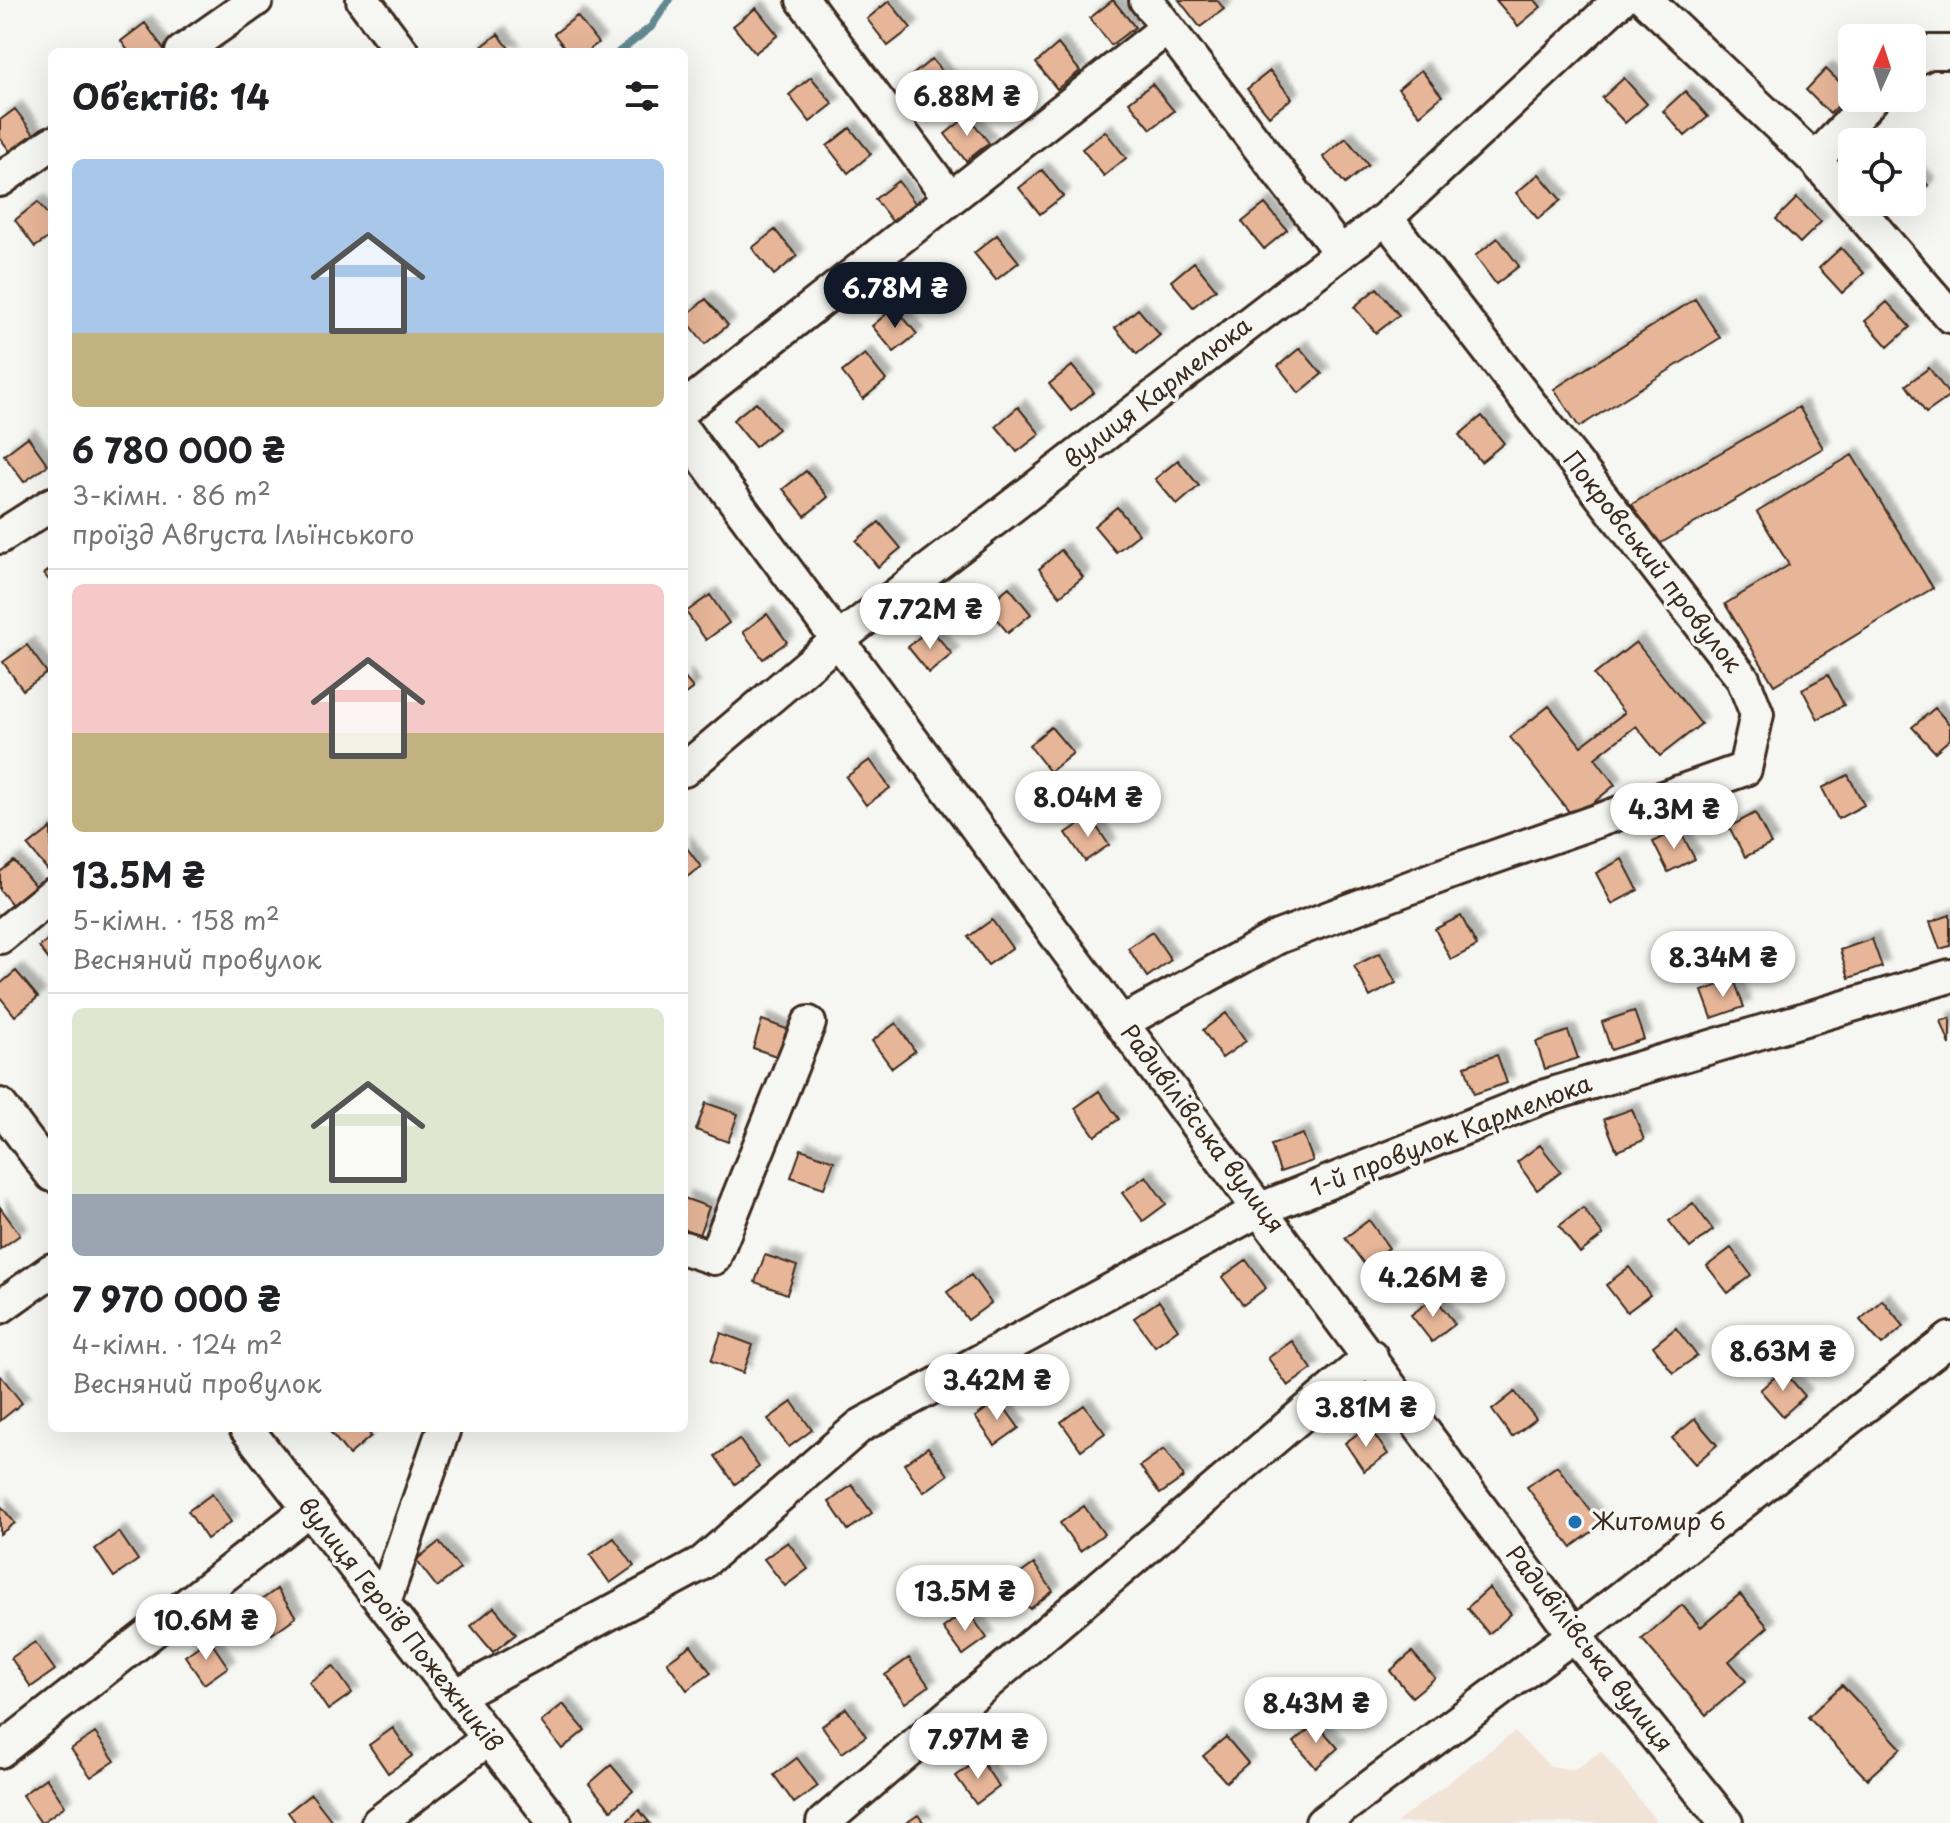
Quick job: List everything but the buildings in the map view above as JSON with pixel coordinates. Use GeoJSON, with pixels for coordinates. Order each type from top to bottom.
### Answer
{"type":"FeatureCollection","features":[{"type":"Feature","properties":{"kind":"street"},"geometry":{"type":"LineString","coordinates":[[188,48],[256,0]]}},
{"type":"Feature","properties":{"kind":"street"},"geometry":{"type":"LineString","coordinates":[[363,0],[399,48]]}},
{"type":"Feature","properties":{"kind":"street"},"geometry":{"type":"LineString","coordinates":[[803,0],[949,197]]}},
{"type":"Feature","properties":{"kind":"street"},"geometry":{"type":"LineString","coordinates":[[1146,0],[1340,252]]}},
{"type":"Feature","properties":{"kind":"street","name":"вулиця Кармелюка"},"geometry":{"type":"LineString","coordinates":[[688,767],[838,640],[1386,218],[1620,0]]}},
{"type":"Feature","properties":{"kind":"street"},"geometry":{"type":"LineString","coordinates":[[1646,0],[1815,160],[1950,316]]}},
{"type":"Feature","properties":{"kind":"street"},"geometry":{"type":"LineString","coordinates":[[688,405],[1167,28]]}},
{"type":"Feature","properties":{"kind":"street"},"geometry":{"type":"LineString","coordinates":[[1926,53],[1950,52]]}},
{"type":"Feature","properties":{"kind":"street"},"geometry":{"type":"LineString","coordinates":[[1815,160],[1860,112]]}},
{"type":"Feature","properties":{"kind":"street"},"geometry":{"type":"LineString","coordinates":[[0,180],[48,146]]}},
{"type":"Feature","properties":{"kind":"street","name":"Покровський провулок"},"geometry":{"type":"LineString","coordinates":[[1123,1022],[1278,937],[1454,871],[1745,769],[1757,714],[1743,679],[1386,218]]}},
{"type":"Feature","properties":{"kind":"street","name":"Радивілівська вулиця"},"geometry":{"type":"LineString","coordinates":[[688,437],[1371,1356],[1574,1635],[1726,1823]]}},
{"type":"Feature","properties":{"kind":"street"},"geometry":{"type":"LineString","coordinates":[[0,537],[48,507]]}},
{"type":"Feature","properties":{"kind":"street"},"geometry":{"type":"LineString","coordinates":[[0,937],[48,898]]}},
{"type":"Feature","properties":{"kind":"street","name":"1-й провулок Кармелюка"},"geometry":{"type":"LineString","coordinates":[[455,1696],[701,1564],[860,1426],[1261,1209],[1542,1097],[1950,976]]}},
{"type":"Feature","properties":{"kind":"street"},"geometry":{"type":"LineString","coordinates":[[688,1249],[714,1258],[809,1023]]}},
{"type":"Feature","properties":{"kind":"street"},"geometry":{"type":"LineString","coordinates":[[0,1105],[48,1170]]}},
{"type":"Feature","properties":{"kind":"street"},"geometry":{"type":"LineString","coordinates":[[0,1307],[48,1273]]}},
{"type":"Feature","properties":{"kind":"street"},"geometry":{"type":"LineString","coordinates":[[1322,1823],[1574,1635],[1950,1339]]}},
{"type":"Feature","properties":{"kind":"street"},"geometry":{"type":"LineString","coordinates":[[823,1823],[1371,1356]]}},
{"type":"Feature","properties":{"kind":"street","name":"вулиця Героїв Пожежників"},"geometry":{"type":"LineString","coordinates":[[249,1432],[555,1823]]}},
{"type":"Feature","properties":{"kind":"street"},"geometry":{"type":"LineString","coordinates":[[384,1602],[443,1432]]}},
{"type":"Feature","properties":{"kind":"street"},"geometry":{"type":"LineString","coordinates":[[0,1751],[309,1509]]}},
{"type":"Feature","properties":{"kind":"street"},"geometry":{"type":"LineString","coordinates":[[378,1823],[489,1738]]}},
{"type":"Feature","properties":{"kind":"shaded area"},"geometry":{"type":"Polygon","coordinates":[[[1514,1732],[1550,1766],[1575,1770],[1601,1751],[1658,1823],[1396,1823],[1514,1732]]]}},
{"type":"Feature","properties":{"kind":"waterway"},"geometry":{"type":"LineString","coordinates":[[624,48],[651,27],[669,0]]}},
{"type":"Feature","properties":{"kind":"place","name":"Житомир 6"},"geometry":{"type":"Point","coordinates":[1575,1522]}}]}
